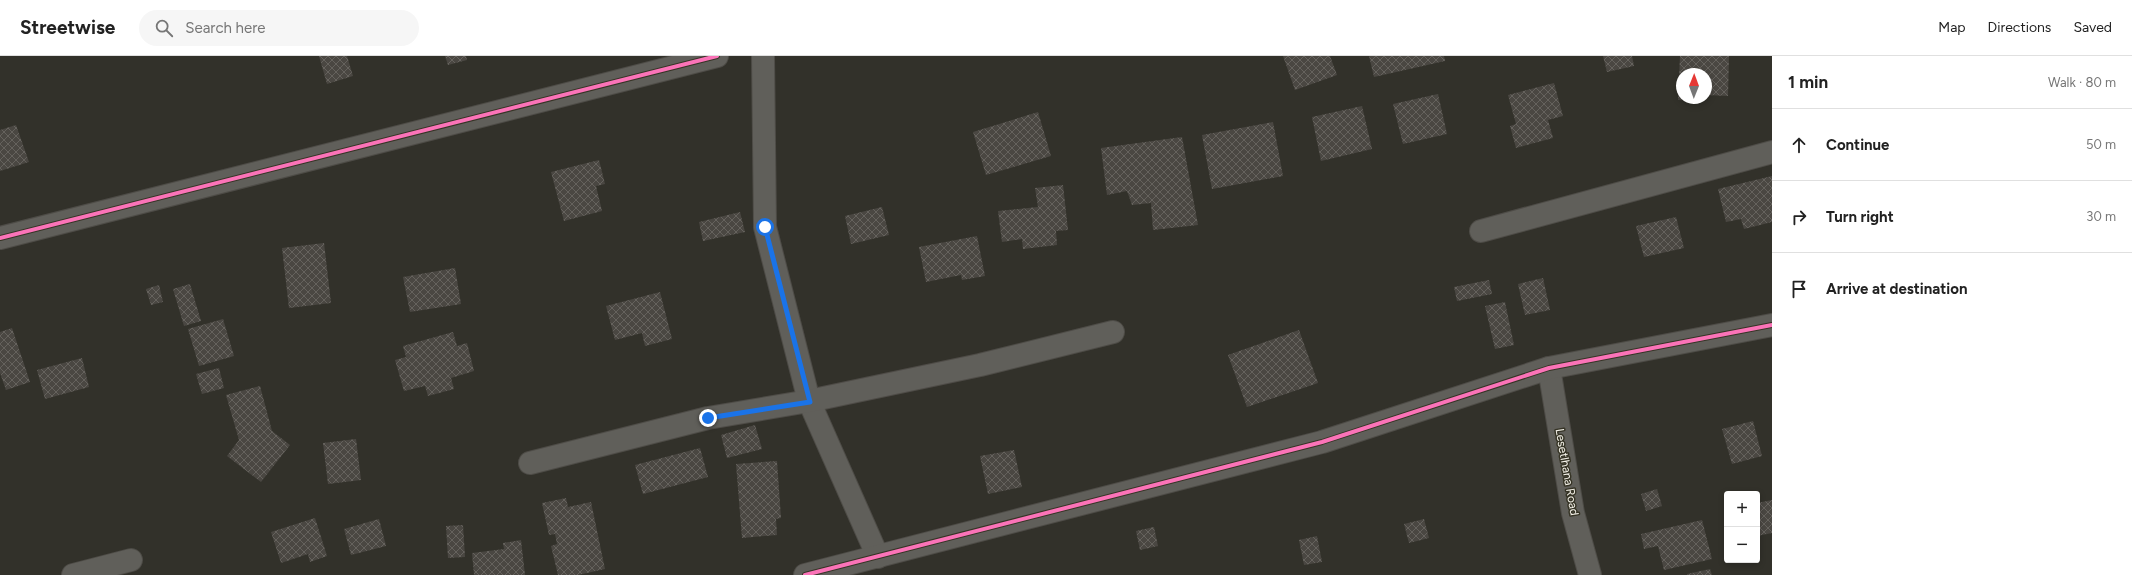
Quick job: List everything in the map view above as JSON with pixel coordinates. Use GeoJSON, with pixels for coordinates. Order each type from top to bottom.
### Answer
{"type":"FeatureCollection","features":[{"type":"Feature","properties":{"kind":"street"},"geometry":{"type":"LineString","coordinates":[[0,238],[717,56]]}},
{"type":"Feature","properties":{"kind":"street"},"geometry":{"type":"LineString","coordinates":[[763,56],[765,227],[810,402],[878,557]]}},
{"type":"Feature","properties":{"kind":"street"},"geometry":{"type":"LineString","coordinates":[[1481,231],[1772,152]]}},
{"type":"Feature","properties":{"kind":"street"},"geometry":{"type":"LineString","coordinates":[[805,575],[1322,442],[1549,368],[1772,325]]}},
{"type":"Feature","properties":{"kind":"street"},"geometry":{"type":"LineString","coordinates":[[530,463],[708,418],[810,402],[980,365],[1113,332]]}},
{"type":"Feature","properties":{"kind":"street","name":"Lesetlhana Road"},"geometry":{"type":"LineString","coordinates":[[1549,368],[1573,513],[1590,575]]}},
{"type":"Feature","properties":{"kind":"street"},"geometry":{"type":"LineString","coordinates":[[73,575],[131,560]]}},
{"type":"Feature","properties":{"kind":"building"},"geometry":{"type":"Polygon","coordinates":[[[319,56],[347,56],[353,76],[327,84],[319,56]]]}},
{"type":"Feature","properties":{"kind":"building"},"geometry":{"type":"Polygon","coordinates":[[[445,56],[466,56],[467,60],[448,65],[445,56]]]}},
{"type":"Feature","properties":{"kind":"building"},"geometry":{"type":"Polygon","coordinates":[[[1283,56],[1330,56],[1337,75],[1295,90],[1283,56]]]}},
{"type":"Feature","properties":{"kind":"building"},"geometry":{"type":"Polygon","coordinates":[[[1369,56],[1444,56],[1445,61],[1374,77],[1369,56]]]}},
{"type":"Feature","properties":{"kind":"building"},"geometry":{"type":"Polygon","coordinates":[[[1603,56],[1632,56],[1634,66],[1607,72],[1603,56]]]}},
{"type":"Feature","properties":{"kind":"building"},"geometry":{"type":"Polygon","coordinates":[[[1680,56],[1729,56],[1728,96],[1712,95],[1712,68],[1679,68],[1680,56]]]}},
{"type":"Feature","properties":{"kind":"building"},"geometry":{"type":"Polygon","coordinates":[[[1554,83],[1563,116],[1548,120],[1553,138],[1516,148],[1510,126],[1516,124],[1508,95],[1554,83]]]}},
{"type":"Feature","properties":{"kind":"building"},"geometry":{"type":"Polygon","coordinates":[[[1438,94],[1447,134],[1403,144],[1393,104],[1438,94]]]}},
{"type":"Feature","properties":{"kind":"building"},"geometry":{"type":"Polygon","coordinates":[[[1362,106],[1372,149],[1321,161],[1312,117],[1362,106]]]}},
{"type":"Feature","properties":{"kind":"building"},"geometry":{"type":"Polygon","coordinates":[[[1038,112],[1051,156],[986,175],[973,132],[1038,112]]]}},
{"type":"Feature","properties":{"kind":"building"},"geometry":{"type":"Polygon","coordinates":[[[1273,122],[1283,176],[1212,189],[1202,135],[1273,122]]]}},
{"type":"Feature","properties":{"kind":"building"},"geometry":{"type":"Polygon","coordinates":[[[16,125],[29,162],[0,171],[0,130],[16,125]]]}},
{"type":"Feature","properties":{"kind":"building"},"geometry":{"type":"Polygon","coordinates":[[[1182,137],[1198,225],[1153,230],[1151,203],[1132,205],[1127,191],[1107,195],[1101,148],[1182,137]]]}},
{"type":"Feature","properties":{"kind":"building"},"geometry":{"type":"Polygon","coordinates":[[[599,160],[605,184],[596,186],[602,211],[564,221],[551,172],[599,160]]]}},
{"type":"Feature","properties":{"kind":"building"},"geometry":{"type":"Polygon","coordinates":[[[1772,176],[1772,222],[1744,229],[1741,219],[1726,222],[1718,189],[1772,176]]]}},
{"type":"Feature","properties":{"kind":"building"},"geometry":{"type":"Polygon","coordinates":[[[1063,185],[1068,230],[1056,231],[1057,245],[1023,249],[1022,239],[1002,242],[998,211],[1038,207],[1035,188],[1063,185]]]}},
{"type":"Feature","properties":{"kind":"building"},"geometry":{"type":"Polygon","coordinates":[[[882,207],[889,235],[851,244],[845,216],[882,207]]]}},
{"type":"Feature","properties":{"kind":"building"},"geometry":{"type":"Polygon","coordinates":[[[740,212],[745,232],[703,241],[699,222],[740,212]]]}},
{"type":"Feature","properties":{"kind":"building"},"geometry":{"type":"Polygon","coordinates":[[[1676,217],[1684,248],[1644,257],[1636,226],[1676,217]]]}},
{"type":"Feature","properties":{"kind":"building"},"geometry":{"type":"Polygon","coordinates":[[[977,236],[985,276],[962,280],[961,275],[926,282],[919,247],[977,236]]]}},
{"type":"Feature","properties":{"kind":"building"},"geometry":{"type":"Polygon","coordinates":[[[324,243],[331,303],[289,308],[282,248],[324,243]]]}},
{"type":"Feature","properties":{"kind":"building"},"geometry":{"type":"Polygon","coordinates":[[[455,268],[461,304],[410,312],[403,277],[455,268]]]}},
{"type":"Feature","properties":{"kind":"building"},"geometry":{"type":"Polygon","coordinates":[[[1543,278],[1550,310],[1525,315],[1518,284],[1543,278]]]}},
{"type":"Feature","properties":{"kind":"building"},"geometry":{"type":"Polygon","coordinates":[[[1489,280],[1492,294],[1457,301],[1454,287],[1489,280]]]}},
{"type":"Feature","properties":{"kind":"building"},"geometry":{"type":"Polygon","coordinates":[[[190,284],[201,321],[184,326],[173,289],[190,284]]]}},
{"type":"Feature","properties":{"kind":"building"},"geometry":{"type":"Polygon","coordinates":[[[159,285],[163,302],[151,305],[146,289],[159,285]]]}},
{"type":"Feature","properties":{"kind":"building"},"geometry":{"type":"Polygon","coordinates":[[[660,292],[672,339],[645,346],[642,333],[615,340],[606,306],[660,292]]]}},
{"type":"Feature","properties":{"kind":"building"},"geometry":{"type":"Polygon","coordinates":[[[1505,302],[1514,345],[1495,349],[1485,306],[1505,302]]]}},
{"type":"Feature","properties":{"kind":"building"},"geometry":{"type":"Polygon","coordinates":[[[223,319],[234,356],[199,366],[188,329],[223,319]]]}},
{"type":"Feature","properties":{"kind":"building"},"geometry":{"type":"Polygon","coordinates":[[[12,328],[30,382],[6,390],[0,373],[0,332],[12,328]]]}},
{"type":"Feature","properties":{"kind":"building"},"geometry":{"type":"Polygon","coordinates":[[[1299,330],[1318,383],[1247,407],[1228,355],[1299,330]]]}},
{"type":"Feature","properties":{"kind":"building"},"geometry":{"type":"Polygon","coordinates":[[[453,332],[457,346],[467,343],[474,371],[451,378],[454,389],[428,396],[425,386],[404,391],[395,360],[406,357],[403,346],[453,332]]]}},
{"type":"Feature","properties":{"kind":"building"},"geometry":{"type":"Polygon","coordinates":[[[82,358],[89,387],[45,399],[37,370],[82,358]]]}},
{"type":"Feature","properties":{"kind":"building"},"geometry":{"type":"Polygon","coordinates":[[[219,368],[224,388],[202,394],[196,374],[219,368]]]}},
{"type":"Feature","properties":{"kind":"building"},"geometry":{"type":"Polygon","coordinates":[[[260,386],[272,431],[290,445],[261,482],[227,456],[239,440],[226,395],[260,386]]]}},
{"type":"Feature","properties":{"kind":"building"},"geometry":{"type":"Polygon","coordinates":[[[1753,421],[1762,456],[1732,464],[1722,429],[1753,421]]]}},
{"type":"Feature","properties":{"kind":"building"},"geometry":{"type":"Polygon","coordinates":[[[755,425],[762,449],[727,458],[721,435],[755,425]]]}},
{"type":"Feature","properties":{"kind":"building"},"geometry":{"type":"Polygon","coordinates":[[[356,439],[361,480],[328,484],[323,443],[356,439]]]}},
{"type":"Feature","properties":{"kind":"building"},"geometry":{"type":"Polygon","coordinates":[[[700,448],[708,477],[643,494],[635,465],[700,448]]]}},
{"type":"Feature","properties":{"kind":"building"},"geometry":{"type":"Polygon","coordinates":[[[1014,450],[1022,487],[988,494],[980,456],[1014,450]]]}},
{"type":"Feature","properties":{"kind":"building"},"geometry":{"type":"Polygon","coordinates":[[[777,461],[781,518],[776,519],[777,535],[742,538],[736,464],[777,461]]]}},
{"type":"Feature","properties":{"kind":"building"},"geometry":{"type":"Polygon","coordinates":[[[1657,489],[1662,506],[1646,511],[1641,494],[1657,489]]]}},
{"type":"Feature","properties":{"kind":"building"},"geometry":{"type":"Polygon","coordinates":[[[566,498],[568,507],[591,502],[605,569],[578,575],[558,575],[551,546],[557,544],[555,534],[549,535],[542,503],[566,498]]]}},
{"type":"Feature","properties":{"kind":"building"},"geometry":{"type":"Polygon","coordinates":[[[1772,500],[1772,533],[1760,535],[1760,527],[1760,502],[1772,500]]]}},
{"type":"Feature","properties":{"kind":"building"},"geometry":{"type":"Polygon","coordinates":[[[315,518],[327,556],[310,562],[308,554],[281,563],[271,532],[315,518]]]}},
{"type":"Feature","properties":{"kind":"building"},"geometry":{"type":"Polygon","coordinates":[[[379,519],[386,546],[351,555],[344,529],[379,519]]]}},
{"type":"Feature","properties":{"kind":"building"},"geometry":{"type":"Polygon","coordinates":[[[1424,519],[1429,538],[1409,543],[1404,524],[1424,519]]]}},
{"type":"Feature","properties":{"kind":"building"},"geometry":{"type":"Polygon","coordinates":[[[1702,520],[1712,559],[1664,570],[1658,546],[1644,549],[1641,534],[1702,520]]]}},
{"type":"Feature","properties":{"kind":"building"},"geometry":{"type":"Polygon","coordinates":[[[463,525],[465,557],[448,558],[446,526],[463,525]]]}},
{"type":"Feature","properties":{"kind":"building"},"geometry":{"type":"Polygon","coordinates":[[[1154,527],[1158,546],[1140,550],[1136,531],[1154,527]]]}},
{"type":"Feature","properties":{"kind":"building"},"geometry":{"type":"Polygon","coordinates":[[[1317,536],[1322,562],[1304,565],[1299,540],[1317,536]]]}},
{"type":"Feature","properties":{"kind":"building"},"geometry":{"type":"Polygon","coordinates":[[[521,540],[525,575],[474,575],[472,553],[504,549],[503,543],[521,540]]]}},
{"type":"Feature","properties":{"kind":"building"},"geometry":{"type":"Polygon","coordinates":[[[1710,569],[1712,575],[1687,575],[1687,574],[1710,569]]]}},
{"type":"Feature","properties":{"kind":"cycle path"},"geometry":{"type":"LineString","coordinates":[[0,238],[717,56]]}},
{"type":"Feature","properties":{"kind":"cycle path"},"geometry":{"type":"LineString","coordinates":[[805,575],[1322,442],[1549,368],[1772,325]]}},
{"type":"Feature","properties":{"kind":"route"},"geometry":{"type":"LineString","coordinates":[[708,418],[810,402],[765,227]]}}]}
